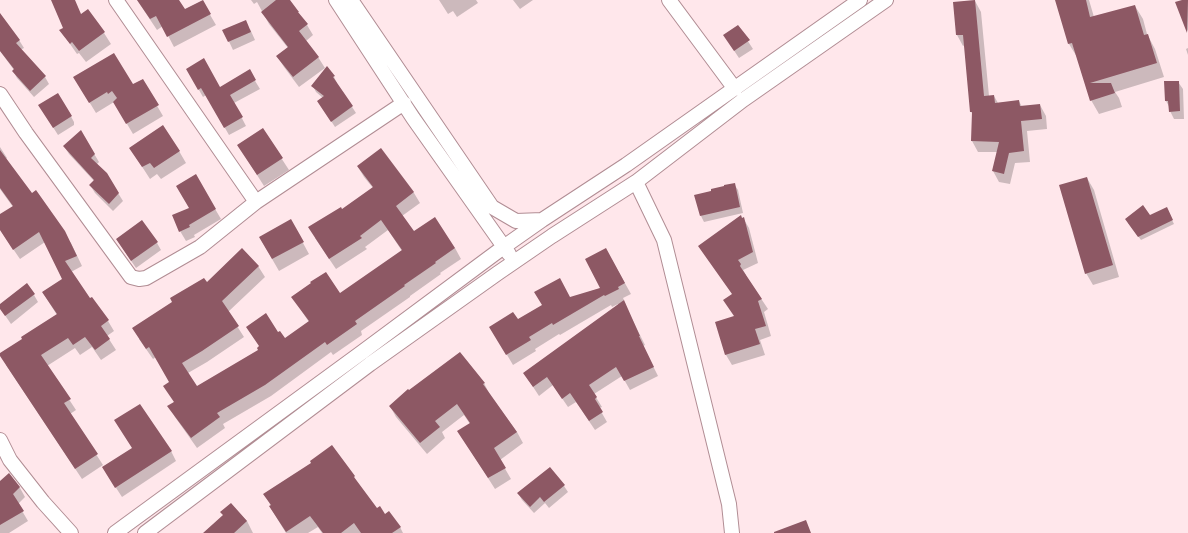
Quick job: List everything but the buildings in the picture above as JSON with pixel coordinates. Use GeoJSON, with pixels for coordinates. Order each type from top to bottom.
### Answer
{"type":"FeatureCollection","features":[{"type":"Feature","properties":{"kind":"street"},"geometry":{"type":"LineString","coordinates":[[116,0],[256,202]]}},
{"type":"Feature","properties":{"kind":"street"},"geometry":{"type":"LineString","coordinates":[[336,0],[404,104],[505,246],[514,262]]}},
{"type":"Feature","properties":{"kind":"street"},"geometry":{"type":"LineString","coordinates":[[351,0],[492,207],[516,221],[542,220]]}},
{"type":"Feature","properties":{"kind":"street"},"geometry":{"type":"LineString","coordinates":[[670,0],[736,89]]}},
{"type":"Feature","properties":{"kind":"street"},"geometry":{"type":"LineString","coordinates":[[115,533],[505,246],[736,89],[860,0]]}},
{"type":"Feature","properties":{"kind":"street"},"geometry":{"type":"LineString","coordinates":[[145,533],[370,364],[514,262],[636,182],[743,100],[886,0]]}},
{"type":"Feature","properties":{"kind":"street"},"geometry":{"type":"LineString","coordinates":[[0,94],[26,133],[131,277],[139,279],[146,278],[200,247],[256,202],[404,104]]}},
{"type":"Feature","properties":{"kind":"street"},"geometry":{"type":"LineString","coordinates":[[636,182],[664,240],[729,504],[732,533]]}},
{"type":"Feature","properties":{"kind":"street"},"geometry":{"type":"LineString","coordinates":[[0,440],[10,460],[43,502],[71,533]]}}]}
